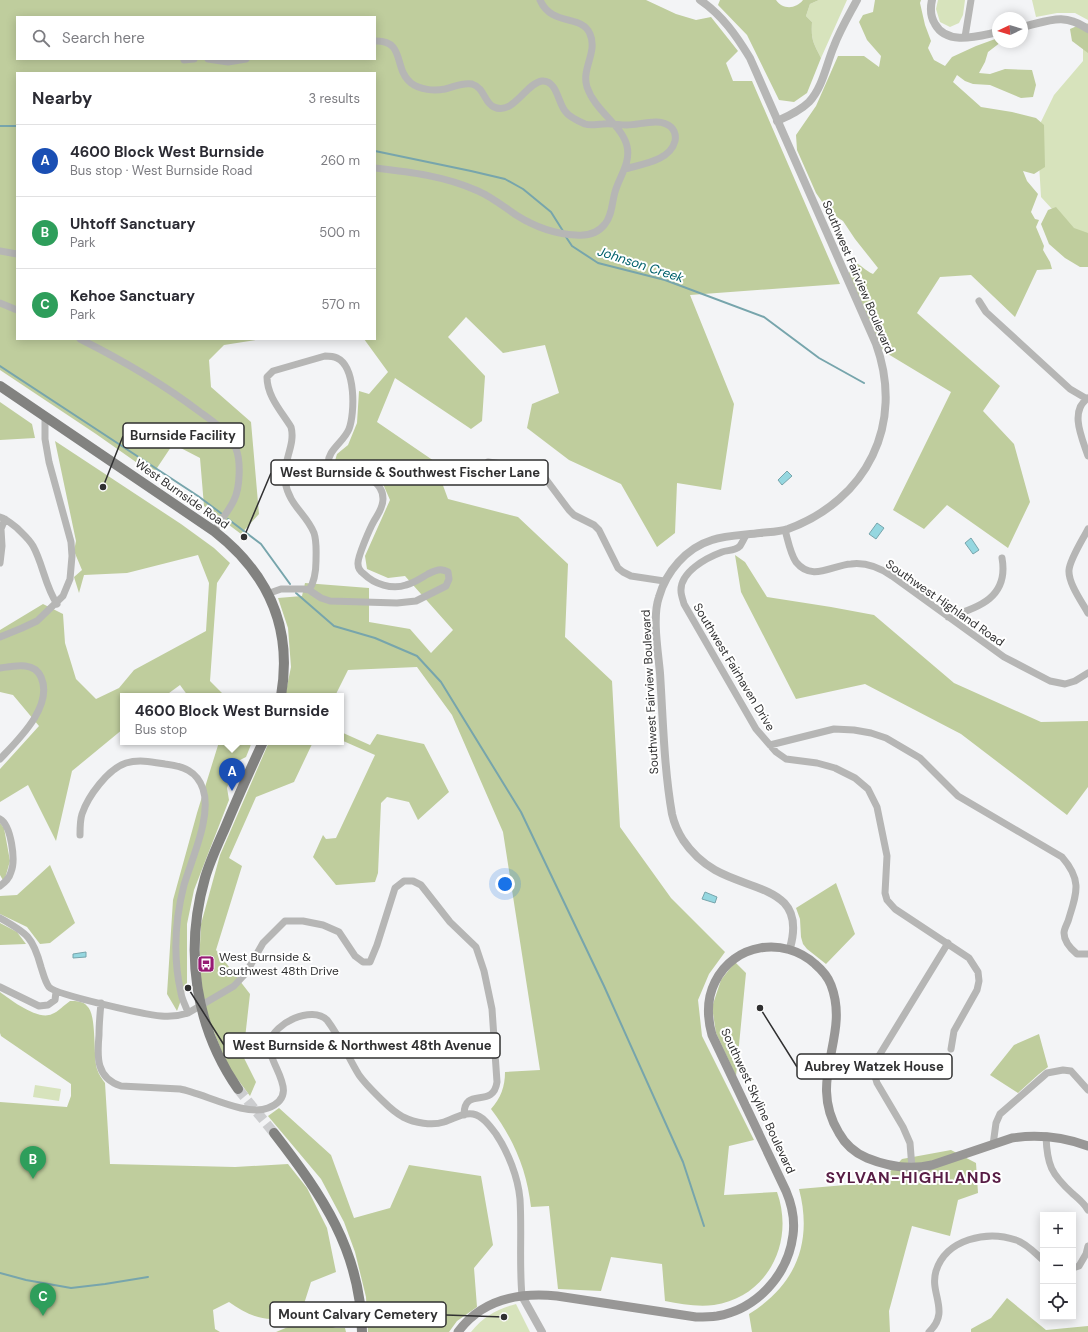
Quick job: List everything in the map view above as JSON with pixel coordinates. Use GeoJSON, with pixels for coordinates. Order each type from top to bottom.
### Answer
{"type":"FeatureCollection","features":[{"type":"Feature","properties":{"kind":"main road","name":"West Burnside Road"},"geometry":{"type":"LineString","coordinates":[[0,386],[214,531],[237,551],[256,573],[278,619],[284,664],[281,693]]}},
{"type":"Feature","properties":{"kind":"main road"},"geometry":{"type":"LineString","coordinates":[[238,1089],[223,1068],[200,1006],[195,952],[197,920],[202,892],[210,862],[262,745]]}},
{"type":"Feature","properties":{"kind":"main road","name":"Southwest Skyline Boulevard"},"geometry":{"type":"LineString","coordinates":[[458,1332],[475,1314],[489,1304],[522,1296],[547,1295],[696,1317],[715,1316],[736,1311],[749,1304],[762,1294],[778,1277],[788,1258],[794,1235],[790,1202],[770,1156],[712,1035],[708,1017],[713,988],[722,970],[732,960],[743,953],[758,948],[775,946],[790,948],[811,960],[823,971],[829,981],[836,1006],[836,1024],[827,1075],[826,1093],[829,1111],[837,1130],[847,1144],[857,1153],[866,1158],[892,1166],[912,1168],[932,1165],[1020,1137],[1046,1136],[1064,1139],[1088,1146]]}},
{"type":"Feature","properties":{"kind":"main road"},"geometry":{"type":"LineString","coordinates":[[274,1133],[315,1189],[333,1219],[343,1240],[352,1266],[359,1298],[362,1332]]}},
{"type":"Feature","properties":{"kind":"street"},"geometry":{"type":"LineString","coordinates":[[376,168],[416,172],[448,180],[479,191],[528,222],[542,229],[556,233],[581,235],[595,232],[605,224],[609,217],[617,186],[625,169],[627,162],[627,148],[621,133],[597,106],[587,86],[586,75],[593,46],[590,32],[586,27],[580,24],[549,13],[540,0]]}},
{"type":"Feature","properties":{"kind":"street","name":"Southwest Fairview Boulevard"},"geometry":{"type":"LineString","coordinates":[[700,0],[710,7],[726,23],[750,58],[876,344],[883,364],[886,393],[883,421],[877,446],[872,458],[858,479],[838,501],[821,514],[785,530],[713,539],[698,547],[678,563],[664,581],[657,602],[656,621],[667,771],[670,804],[674,823],[688,847],[706,864],[722,873],[774,895],[785,904],[791,912],[794,930],[790,948]]}},
{"type":"Feature","properties":{"kind":"street"},"geometry":{"type":"LineString","coordinates":[[777,121],[801,108],[809,102],[813,96],[823,77],[839,32],[857,0]]}},
{"type":"Feature","properties":{"kind":"street"},"geometry":{"type":"LineString","coordinates":[[932,0],[930,12],[933,20],[937,28],[949,36],[957,38],[992,33]]}},
{"type":"Feature","properties":{"kind":"street"},"geometry":{"type":"LineString","coordinates":[[966,37],[971,0]]}},
{"type":"Feature","properties":{"kind":"street"},"geometry":{"type":"LineString","coordinates":[[1028,26],[1047,21],[1068,19],[1080,23],[1088,29]]}},
{"type":"Feature","properties":{"kind":"street"},"geometry":{"type":"LineString","coordinates":[[376,41],[386,42],[392,45],[396,50],[405,77],[410,83],[427,90],[444,89],[466,83],[473,84],[480,89],[493,107],[501,109],[510,106],[542,81],[554,87],[565,111],[575,119],[590,125],[628,125],[659,122],[672,128],[675,133],[675,142],[672,150],[666,155],[625,169]]}},
{"type":"Feature","properties":{"kind":"street"},"geometry":{"type":"LineString","coordinates":[[215,60],[228,62],[240,60]]}},
{"type":"Feature","properties":{"kind":"street"},"geometry":{"type":"LineString","coordinates":[[0,251],[16,254]]}},
{"type":"Feature","properties":{"kind":"street"},"geometry":{"type":"LineString","coordinates":[[979,301],[986,312],[1070,389],[1087,398],[1081,404],[1078,413],[1078,423],[1088,456]]}},
{"type":"Feature","properties":{"kind":"street"},"geometry":{"type":"LineString","coordinates":[[0,303],[16,310]]}},
{"type":"Feature","properties":{"kind":"street"},"geometry":{"type":"LineString","coordinates":[[82,340],[121,360],[189,403],[222,429],[231,440],[237,450],[239,473],[238,486],[234,499],[214,531]]}},
{"type":"Feature","properties":{"kind":"street"},"geometry":{"type":"LineString","coordinates":[[267,594],[281,590],[293,589],[309,590],[321,598],[336,602],[409,602],[423,598],[446,586],[449,579],[448,572],[442,569],[436,570],[406,585],[386,586],[371,579],[359,569],[357,563],[359,556],[374,522],[380,513],[383,505],[383,498],[381,490],[372,480],[340,480],[334,477],[330,471],[328,465],[331,452],[345,438],[349,430],[353,405],[350,376],[347,369],[342,362],[331,356],[325,356],[273,371],[267,377],[267,385],[271,396],[291,427],[293,437],[285,470],[285,479],[289,496],[311,528],[316,539],[315,578],[309,590]]}},
{"type":"Feature","properties":{"kind":"street"},"geometry":{"type":"LineString","coordinates":[[0,637],[36,621],[57,604],[64,596],[70,579],[72,556],[70,542],[49,462],[45,439],[45,417]]}},
{"type":"Feature","properties":{"kind":"street"},"geometry":{"type":"LineString","coordinates":[[488,462],[516,466],[532,470],[540,474],[548,481],[574,515],[594,525],[599,530],[618,568],[631,576],[664,581]]}},
{"type":"Feature","properties":{"kind":"street"},"geometry":{"type":"LineString","coordinates":[[0,563],[2,546],[1,529],[3,518],[25,536],[32,545],[39,560],[51,596],[57,604]]}},
{"type":"Feature","properties":{"kind":"street"},"geometry":{"type":"LineString","coordinates":[[1088,529],[1071,563],[1069,572],[1072,583],[1088,613]]}},
{"type":"Feature","properties":{"kind":"street","name":"Southwest Highland Road"},"geometry":{"type":"LineString","coordinates":[[785,530],[792,555],[797,563],[811,572],[820,572],[844,564],[853,563],[870,565],[892,576],[1004,658],[1050,681],[1065,684],[1076,682],[1088,673]]}},
{"type":"Feature","properties":{"kind":"street","name":"Southwest Fairhaven Drive"},"geometry":{"type":"LineString","coordinates":[[746,535],[740,546],[708,558],[691,570],[682,584],[681,590],[684,604],[756,729],[776,752],[786,759],[817,763],[835,768],[855,778],[868,788],[877,807],[887,856],[884,893],[887,900],[895,909],[948,943]]}},
{"type":"Feature","properties":{"kind":"street"},"geometry":{"type":"LineString","coordinates":[[948,617],[969,611],[997,593],[1003,578],[1004,566],[1002,558]]}},
{"type":"Feature","properties":{"kind":"street"},"geometry":{"type":"LineString","coordinates":[[0,668],[18,665],[31,666],[40,674],[44,684],[43,699],[36,714],[22,736],[0,759]]}},
{"type":"Feature","properties":{"kind":"street"},"geometry":{"type":"LineString","coordinates":[[770,745],[834,729],[854,730],[871,733],[886,738],[920,758],[958,796],[1062,857],[1069,865],[1076,881],[1076,894],[1064,933],[1066,941],[1077,954],[1088,954]]}},
{"type":"Feature","properties":{"kind":"street"},"geometry":{"type":"LineString","coordinates":[[80,835],[82,814],[93,792],[110,772],[117,767],[138,761],[175,765],[194,774],[199,780],[205,796],[205,816],[185,884],[177,920],[176,934],[176,952],[181,994],[188,1013]]}},
{"type":"Feature","properties":{"kind":"street"},"geometry":{"type":"LineString","coordinates":[[0,818],[3,820],[8,830],[13,854],[12,870],[8,880],[1,884]]}},
{"type":"Feature","properties":{"kind":"street"},"geometry":{"type":"LineString","coordinates":[[0,918],[19,928],[32,942],[45,979],[49,987],[56,992],[160,1016],[180,1016],[188,1013],[234,986],[246,973],[263,943],[285,922],[303,921],[323,925],[339,932],[355,956],[363,962],[370,962],[395,888],[404,881],[413,881],[421,885],[450,922],[476,947],[484,971],[492,1009],[497,1082],[496,1089],[493,1094],[471,1099],[468,1102],[464,1110],[464,1115]]}},
{"type":"Feature","properties":{"kind":"street"},"geometry":{"type":"LineString","coordinates":[[912,1168],[910,1143],[903,1127],[877,1083],[873,1070],[877,1059],[948,943],[969,958],[978,972],[979,981],[977,990],[954,1031],[952,1049]]}},
{"type":"Feature","properties":{"kind":"street"},"geometry":{"type":"LineString","coordinates":[[0,987],[39,1006],[48,1005],[55,1000],[56,992]]}},
{"type":"Feature","properties":{"kind":"street"},"geometry":{"type":"LineString","coordinates":[[100,1003],[99,1062],[101,1069],[108,1080],[114,1084],[121,1086],[180,1089],[229,1105],[253,1110],[262,1110],[272,1106],[282,1095],[283,1080],[270,1050],[270,1040],[273,1034],[290,1021],[301,1016],[313,1014],[323,1016],[327,1020],[360,1076],[386,1104],[403,1117],[422,1123],[434,1124],[445,1122],[464,1115],[473,1114],[478,1116],[486,1122],[504,1147],[514,1171],[520,1197],[520,1266],[522,1296],[542,1332]]}},
{"type":"Feature","properties":{"kind":"street"},"geometry":{"type":"LineString","coordinates":[[993,1145],[996,1123],[1000,1114],[1047,1073],[1063,1070],[1071,1071],[1088,1090]]}},
{"type":"Feature","properties":{"kind":"street"},"geometry":{"type":"LineString","coordinates":[[1046,1136],[1046,1150],[1050,1167],[1057,1180],[1084,1204],[1088,1210]]}},
{"type":"Feature","properties":{"kind":"street"},"geometry":{"type":"LineString","coordinates":[[929,1332],[935,1326],[939,1316],[939,1302],[934,1285],[935,1273],[940,1261],[952,1248],[971,1238],[998,1236],[1017,1240],[1030,1248],[1040,1257]]}},
{"type":"Feature","properties":{"kind":"street"},"geometry":{"type":"LineString","coordinates":[[1076,1267],[1079,1266],[1086,1254],[1088,1246]]}},
{"type":"Feature","properties":{"kind":"green space"},"geometry":{"type":"Polygon","coordinates":[[[0,0],[646,0],[676,14],[696,20],[711,17],[738,51],[726,63],[733,81],[752,81],[840,284],[690,295],[734,404],[721,490],[677,483],[675,533],[657,547],[621,484],[569,460],[527,428],[532,404],[559,393],[545,345],[503,353],[466,317],[448,337],[485,376],[482,421],[471,429],[395,378],[377,422],[434,461],[448,499],[518,517],[568,564],[565,637],[612,681],[620,827],[671,898],[725,952],[709,974],[698,1000],[702,1036],[754,1140],[729,1146],[724,1195],[777,1192],[782,1211],[782,1230],[779,1248],[772,1264],[762,1279],[749,1291],[733,1300],[708,1306],[665,1301],[662,1264],[611,1257],[601,1291],[558,1289],[549,1206],[531,1207],[523,1168],[513,1144],[491,1109],[502,1092],[505,1072],[540,1070],[503,832],[452,715],[417,667],[348,670],[336,693],[286,693],[291,667],[288,628],[278,598],[302,596],[305,583],[369,588],[369,622],[410,629],[431,653],[453,630],[405,576],[388,578],[367,569],[365,556],[390,500],[380,477],[364,474],[343,475],[334,464],[337,454],[348,445],[357,423],[359,391],[369,394],[388,372],[365,340],[376,340],[376,72],[16,72],[16,340],[256,340],[224,345],[209,360],[211,387],[251,422],[259,514],[241,534],[204,506],[200,458],[173,444],[153,474],[0,370],[0,0]]]}},
{"type":"Feature","properties":{"kind":"green space"},"geometry":{"type":"Polygon","coordinates":[[[720,0],[776,0],[786,7],[793,7],[803,0],[819,0],[810,4],[806,16],[812,22],[813,41],[821,58],[807,93],[794,102],[779,100],[747,35],[718,5],[720,0]]]}},
{"type":"Feature","properties":{"kind":"green space"},"geometry":{"type":"Polygon","coordinates":[[[819,0],[847,0],[821,58],[813,41],[812,22],[806,16],[810,4],[819,0]]]}},
{"type":"Feature","properties":{"kind":"green space"},"geometry":{"type":"Polygon","coordinates":[[[875,0],[921,0],[920,3],[925,25],[931,41],[928,48],[934,60],[945,66],[952,57],[992,40],[993,48],[988,52],[979,73],[990,74],[1005,69],[1032,70],[1036,85],[1033,97],[1021,98],[990,85],[973,84],[965,81],[957,75],[953,82],[981,107],[1036,118],[1044,125],[1045,167],[1034,174],[1023,171],[1027,181],[1038,194],[1031,212],[1035,219],[1039,220],[1036,227],[1044,246],[1043,250],[1052,269],[1037,270],[1015,317],[971,275],[940,277],[917,313],[1000,386],[983,411],[1014,444],[1030,502],[1008,548],[947,505],[924,529],[893,510],[951,392],[888,354],[876,344],[849,284],[849,265],[852,261],[873,274],[878,268],[843,221],[829,212],[816,193],[797,150],[796,135],[816,106],[838,56],[864,56],[879,67],[881,56],[867,40],[859,22],[863,15],[873,12],[875,0]]]}},
{"type":"Feature","properties":{"kind":"green space"},"geometry":{"type":"Polygon","coordinates":[[[938,0],[965,0],[963,15],[959,23],[950,27],[940,22],[936,9],[938,0]]]}},
{"type":"Feature","properties":{"kind":"green space"},"geometry":{"type":"Polygon","coordinates":[[[1032,0],[1088,0],[1088,20],[1075,13],[1057,13],[1036,17],[1032,0]]]}},
{"type":"Feature","properties":{"kind":"green space"},"geometry":{"type":"Polygon","coordinates":[[[1088,23],[1088,239],[1076,235],[1041,197],[1037,130],[1054,95],[1083,61],[1083,26],[1088,23]]]}},
{"type":"Feature","properties":{"kind":"green space"},"geometry":{"type":"Polygon","coordinates":[[[1077,26],[1088,33],[1088,53],[1072,41],[1070,29],[1077,26]]]}},
{"type":"Feature","properties":{"kind":"green space"},"geometry":{"type":"Polygon","coordinates":[[[1056,207],[1074,228],[1088,233],[1088,267],[1080,267],[1065,258],[1049,244],[1041,224],[1048,210],[1056,207]]]}},
{"type":"Feature","properties":{"kind":"green space"},"geometry":{"type":"Polygon","coordinates":[[[0,402],[32,424],[35,438],[0,440],[0,402]]]}},
{"type":"Feature","properties":{"kind":"green space"},"geometry":{"type":"Polygon","coordinates":[[[55,441],[181,524],[214,548],[230,563],[217,583],[210,681],[222,693],[186,693],[180,685],[169,693],[120,693],[120,731],[72,771],[56,841],[28,785],[0,802],[0,769],[39,726],[13,695],[0,692],[0,630],[43,604],[63,614],[65,643],[76,679],[96,699],[119,688],[134,670],[206,631],[209,583],[198,555],[127,573],[84,575],[79,593],[74,577],[82,570],[74,551],[76,541],[55,441]]]}},
{"type":"Feature","properties":{"kind":"green space"},"geometry":{"type":"Polygon","coordinates":[[[735,555],[745,562],[767,597],[874,615],[954,683],[1041,722],[1088,721],[1088,787],[1067,815],[961,734],[865,684],[796,699],[741,592],[735,555]]]}},
{"type":"Feature","properties":{"kind":"green space"},"geometry":{"type":"Polygon","coordinates":[[[344,733],[370,745],[377,734],[424,744],[449,792],[418,820],[409,802],[387,797],[381,803],[378,873],[375,882],[336,885],[313,857],[323,835],[326,839],[336,838],[375,755],[344,741],[344,733]]]}},
{"type":"Feature","properties":{"kind":"green space"},"geometry":{"type":"Polygon","coordinates":[[[218,745],[251,745],[246,757],[236,762],[227,788],[229,800],[194,890],[187,924],[187,984],[177,1011],[167,994],[173,900],[197,813],[218,745]]]}},
{"type":"Feature","properties":{"kind":"green space"},"geometry":{"type":"Polygon","coordinates":[[[268,745],[312,745],[294,782],[256,797],[229,858],[242,866],[216,950],[250,994],[243,1056],[256,1082],[250,1096],[227,1065],[205,1009],[199,965],[201,924],[220,855],[268,745]]]}},
{"type":"Feature","properties":{"kind":"green space"},"geometry":{"type":"Polygon","coordinates":[[[0,823],[4,828],[10,861],[4,882],[0,875],[0,823]]]}},
{"type":"Feature","properties":{"kind":"green space"},"geometry":{"type":"Polygon","coordinates":[[[50,865],[75,923],[50,943],[40,944],[27,927],[0,914],[0,896],[17,895],[50,865]]]}},
{"type":"Feature","properties":{"kind":"green space"},"geometry":{"type":"Polygon","coordinates":[[[836,883],[855,934],[826,964],[803,944],[800,919],[796,908],[836,883]]]}},
{"type":"Feature","properties":{"kind":"green space"},"geometry":{"type":"Polygon","coordinates":[[[0,923],[17,932],[26,944],[0,945],[0,923]]]}},
{"type":"Feature","properties":{"kind":"green space"},"geometry":{"type":"Polygon","coordinates":[[[735,962],[746,973],[736,1076],[716,1033],[712,1007],[721,980],[735,962]]]}},
{"type":"Feature","properties":{"kind":"green space"},"geometry":{"type":"Polygon","coordinates":[[[0,992],[25,1009],[40,1015],[54,1013],[70,1001],[84,1003],[90,1010],[94,1026],[97,1069],[105,1083],[110,1164],[235,1167],[288,1164],[307,1188],[327,1228],[336,1272],[311,1282],[303,1307],[281,1318],[262,1318],[244,1312],[229,1302],[213,1310],[215,1329],[220,1332],[0,1332],[0,1102],[67,1107],[71,1096],[71,1084],[1,1036],[0,992]]]}},
{"type":"Feature","properties":{"kind":"green space"},"geometry":{"type":"Polygon","coordinates":[[[1039,1034],[1048,1067],[1018,1093],[990,1075],[1014,1045],[1039,1034]]]}},
{"type":"Feature","properties":{"kind":"green space"},"geometry":{"type":"Polygon","coordinates":[[[35,1085],[61,1089],[59,1101],[33,1097],[35,1085]]]}},
{"type":"Feature","properties":{"kind":"green space"},"geometry":{"type":"Polygon","coordinates":[[[279,1108],[331,1155],[354,1218],[390,1208],[409,1165],[481,1176],[493,1245],[474,1268],[477,1307],[457,1321],[449,1332],[368,1332],[366,1297],[355,1252],[344,1222],[321,1179],[268,1116],[279,1108]]]}},
{"type":"Feature","properties":{"kind":"green space"},"geometry":{"type":"Polygon","coordinates":[[[951,1150],[976,1163],[978,1193],[958,1200],[950,1236],[912,1226],[889,1311],[890,1332],[752,1332],[749,1314],[779,1290],[789,1276],[797,1260],[802,1244],[804,1227],[803,1208],[799,1189],[880,1182],[902,1159],[951,1150]]]}},
{"type":"Feature","properties":{"kind":"green space"},"geometry":{"type":"Polygon","coordinates":[[[1007,1298],[1046,1330],[1088,1326],[1088,1332],[971,1332],[971,1329],[991,1318],[1007,1298]]]}},
{"type":"Feature","properties":{"kind":"green space"},"geometry":{"type":"Polygon","coordinates":[[[516,1304],[530,1332],[471,1332],[486,1317],[503,1308],[516,1304]]]}},
{"type":"Feature","properties":{"kind":"green space"},"geometry":{"type":"Polygon","coordinates":[[[311,1321],[336,1328],[345,1328],[346,1332],[276,1332],[300,1322],[311,1321]]]}},
{"type":"Feature","properties":{"kind":"water"},"geometry":{"type":"Polygon","coordinates":[[[787,471],[792,476],[782,485],[778,480],[787,471]]]}},
{"type":"Feature","properties":{"kind":"water"},"geometry":{"type":"Polygon","coordinates":[[[877,523],[884,528],[876,539],[869,534],[877,523]]]}},
{"type":"Feature","properties":{"kind":"water"},"geometry":{"type":"Polygon","coordinates":[[[971,538],[979,550],[973,554],[965,543],[971,538]]]}},
{"type":"Feature","properties":{"kind":"water"},"geometry":{"type":"Polygon","coordinates":[[[705,892],[717,897],[715,903],[702,899],[705,892]]]}},
{"type":"Feature","properties":{"kind":"water"},"geometry":{"type":"Polygon","coordinates":[[[86,952],[86,957],[73,958],[73,954],[86,952]]]}},
{"type":"Feature","properties":{"kind":"waterway","name":"Johnson Creek"},"geometry":{"type":"LineString","coordinates":[[0,126],[16,126]]}},
{"type":"Feature","properties":{"kind":"waterway","name":"Johnson Creek"},"geometry":{"type":"LineString","coordinates":[[376,151],[505,179],[523,189],[551,212],[563,231]]}},
{"type":"Feature","properties":{"kind":"waterway","name":"Johnson Creek"},"geometry":{"type":"LineString","coordinates":[[566,237],[572,246],[598,263],[665,280],[764,317],[819,358],[864,383]]}},
{"type":"Feature","properties":{"kind":"waterway"},"geometry":{"type":"LineString","coordinates":[[0,366],[198,496],[222,514]]}},
{"type":"Feature","properties":{"kind":"waterway"},"geometry":{"type":"LineString","coordinates":[[228,519],[261,544],[290,584]]}},
{"type":"Feature","properties":{"kind":"waterway"},"geometry":{"type":"LineString","coordinates":[[296,593],[334,626],[375,638],[417,656],[441,682],[521,812],[604,986],[683,1162],[704,1226]]}},
{"type":"Feature","properties":{"kind":"waterway"},"geometry":{"type":"LineString","coordinates":[[0,1273],[26,1280],[71,1288],[148,1277]]}},
{"type":"Feature","properties":{"kind":"tunnel"},"geometry":{"type":"LineString","coordinates":[[238,1089],[274,1133]]}},
{"type":"Feature","properties":{"kind":"place","name":"Burnside Facility"},"geometry":{"type":"Point","coordinates":[103,487]}},
{"type":"Feature","properties":{"kind":"place","name":"West Burnside & Southwest Fischer Lane"},"geometry":{"type":"Point","coordinates":[244,537]}},
{"type":"Feature","properties":{"kind":"place","name":"4600 Block West Burnside"},"geometry":{"type":"Point","coordinates":[232,791]}},
{"type":"Feature","properties":{"kind":"place","name":"West Burnside & Southwest 48th Drive"},"geometry":{"type":"Point","coordinates":[206,964]}},
{"type":"Feature","properties":{"kind":"place","name":"West Burnside & Northwest 48th Avenue"},"geometry":{"type":"Point","coordinates":[188,988]}},
{"type":"Feature","properties":{"kind":"place","name":"Aubrey Watzek House"},"geometry":{"type":"Point","coordinates":[760,1008]}},
{"type":"Feature","properties":{"kind":"place","name":"Uhtoff Sanctuary"},"geometry":{"type":"Point","coordinates":[33,1179]}},
{"type":"Feature","properties":{"kind":"place","name":"Kehoe Sanctuary"},"geometry":{"type":"Point","coordinates":[43,1316]}},
{"type":"Feature","properties":{"kind":"place","name":"Mount Calvary Cemetery"},"geometry":{"type":"Point","coordinates":[504,1317]}},
{"type":"Feature","properties":{"kind":"district","name":"SYLVAN-HIGHLANDS"},"geometry":{"type":"Point","coordinates":[914,1177]}}]}
